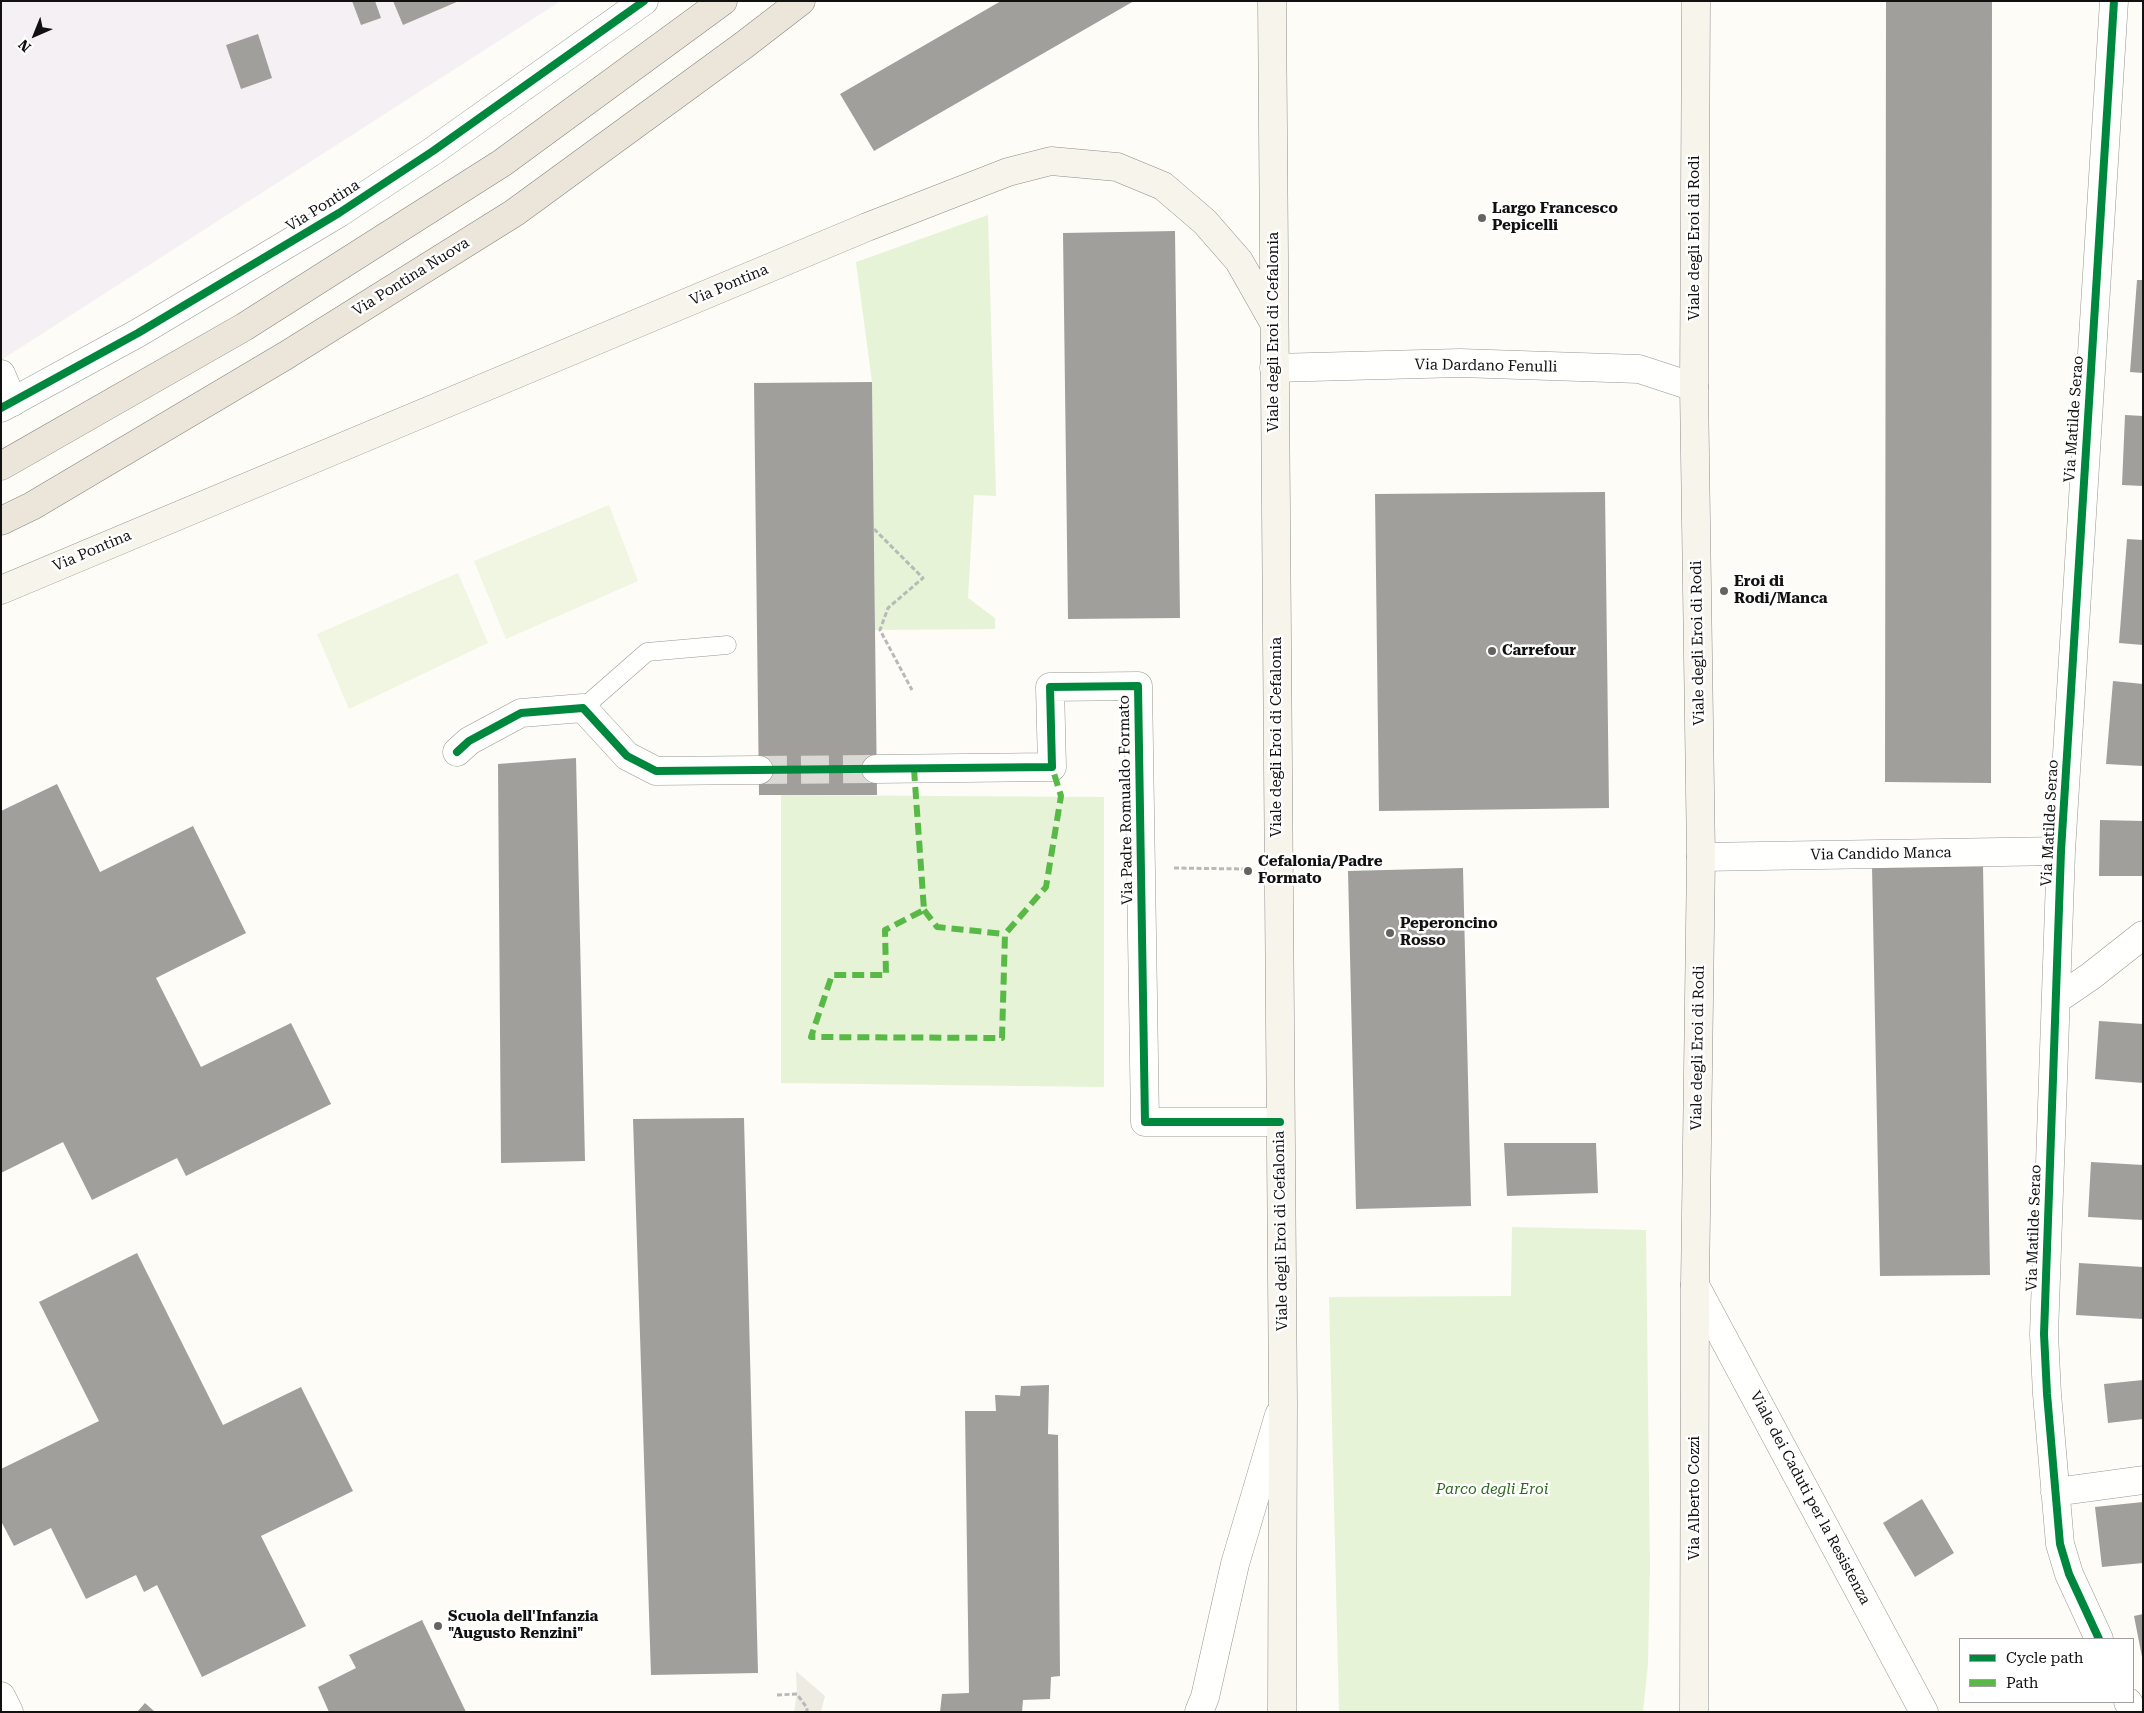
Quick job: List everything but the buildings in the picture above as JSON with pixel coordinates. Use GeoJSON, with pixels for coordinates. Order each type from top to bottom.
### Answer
{"type":"FeatureCollection","features":[{"type":"Feature","properties":{"kind":"highway"},"geometry":{"type":"LineString","coordinates":[[1,466],[244,327],[502,163],[723,1]]}},
{"type":"Feature","properties":{"kind":"highway","name":"Via Pontina Nuova"},"geometry":{"type":"LineString","coordinates":[[1,521],[32,506],[285,356],[514,213],[744,45],[801,1]]}},
{"type":"Feature","properties":{"kind":"main road","name":"Viale degli Eroi di Cefalonia"},"geometry":{"type":"LineString","coordinates":[[1272,1],[1280,1122],[1284,1402],[1282,1712]]}},
{"type":"Feature","properties":{"kind":"main road","name":"Viale degli Eroi di Rodi"},"geometry":{"type":"LineString","coordinates":[[1695,1285],[1701,857],[1694,387],[1696,1]]}},
{"type":"Feature","properties":{"kind":"main road","name":"Via Pontina"},"geometry":{"type":"LineString","coordinates":[[1,590],[867,227],[1008,172],[1051,161],[1117,167],[1163,186],[1206,222],[1239,261],[1274,322]]}},
{"type":"Feature","properties":{"kind":"main road","name":"Via Alberto Cozzi"},"geometry":{"type":"LineString","coordinates":[[1694,1712],[1695,1285]]}},
{"type":"Feature","properties":{"kind":"street","name":"Via Pontina"},"geometry":{"type":"LineString","coordinates":[[7,405],[138,333],[339,213],[457,135],[644,1]]}},
{"type":"Feature","properties":{"kind":"street","name":"Via Matilde Serao"},"geometry":{"type":"LineString","coordinates":[[2099,1638],[2079,1597],[2062,1554],[2044,1334],[2061,851],[2114,1]]}},
{"type":"Feature","properties":{"kind":"street","name":"Via Dardano Fenulli"},"geometry":{"type":"LineString","coordinates":[[1274,368],[1460,363],[1639,368],[1694,387]]}},
{"type":"Feature","properties":{"kind":"street"},"geometry":{"type":"LineString","coordinates":[[1,374],[7,405]]}},
{"type":"Feature","properties":{"kind":"street","name":"Via Padre Romualdo Formato"},"geometry":{"type":"LineString","coordinates":[[876,769],[1052,767],[1050,687],[1138,686],[1145,1122],[1280,1122]]}},
{"type":"Feature","properties":{"kind":"street"},"geometry":{"type":"LineString","coordinates":[[457,752],[469,741],[522,713],[583,708],[627,756],[656,771],[759,770]]}},
{"type":"Feature","properties":{"kind":"street","name":"Via Candido Manca"},"geometry":{"type":"LineString","coordinates":[[1701,857],[2061,851]]}},
{"type":"Feature","properties":{"kind":"street"},"geometry":{"type":"LineString","coordinates":[[2056,1000],[2092,976],[2143,935]]}},
{"type":"Feature","properties":{"kind":"street","name":"Viale dei Caduti per la Resistenza"},"geometry":{"type":"LineString","coordinates":[[1695,1285],[1924,1712]]}},
{"type":"Feature","properties":{"kind":"street"},"geometry":{"type":"LineString","coordinates":[[1199,1712],[1205,1697],[1235,1564],[1284,1402]]}},
{"type":"Feature","properties":{"kind":"street"},"geometry":{"type":"LineString","coordinates":[[2056,1492],[2143,1480]]}},
{"type":"Feature","properties":{"kind":"street"},"geometry":{"type":"LineString","coordinates":[[1,1696],[8,1712]]}},
{"type":"Feature","properties":{"kind":"lane"},"geometry":{"type":"LineString","coordinates":[[583,708],[647,652],[727,645]]}},
{"type":"Feature","properties":{"kind":"path"},"geometry":{"type":"LineString","coordinates":[[874,529],[923,578],[888,608],[880,630],[912,690]]}},
{"type":"Feature","properties":{"kind":"path"},"geometry":{"type":"LineString","coordinates":[[1141,868],[1278,869]]}},
{"type":"Feature","properties":{"kind":"path"},"geometry":{"type":"LineString","coordinates":[[777,1695],[797,1694],[807,1708],[807,1712]]}},
{"type":"Feature","properties":{"kind":"shaded area"},"geometry":{"type":"Polygon","coordinates":[[[1,1],[561,1],[1,360],[1,1]]]}},
{"type":"Feature","properties":{"kind":"shaded area"},"geometry":{"type":"Polygon","coordinates":[[[796,1671],[825,1696],[821,1712],[794,1712],[797,1694],[796,1671]]]}},
{"type":"Feature","properties":{"kind":"green space"},"geometry":{"type":"Polygon","coordinates":[[[988,215],[996,496],[974,495],[968,598],[995,618],[995,629],[875,630],[872,382],[856,262],[988,215]]]}},
{"type":"Feature","properties":{"kind":"green space"},"geometry":{"type":"Polygon","coordinates":[[[609,505],[638,581],[506,639],[474,561],[609,505]]]}},
{"type":"Feature","properties":{"kind":"green space"},"geometry":{"type":"Polygon","coordinates":[[[458,573],[488,643],[349,709],[317,634],[458,573]]]}},
{"type":"Feature","properties":{"kind":"green space"},"geometry":{"type":"Polygon","coordinates":[[[781,795],[1104,797],[1104,1087],[781,1083],[781,795]]]}},
{"type":"Feature","properties":{"kind":"green space","name":"Parco degli Eroi"},"geometry":{"type":"Polygon","coordinates":[[[1512,1227],[1646,1230],[1650,1566],[1648,1664],[1643,1712],[1339,1712],[1329,1297],[1511,1296],[1512,1227]]]}},
{"type":"Feature","properties":{"kind":"tunnel"},"geometry":{"type":"LineString","coordinates":[[759,770],[876,769]]}},
{"type":"Feature","properties":{"kind":"marked path"},"geometry":{"type":"LineString","coordinates":[[914,769],[924,910],[885,930],[886,975],[832,975],[811,1037],[1002,1038],[1005,934],[1046,887],[1061,796],[1052,767]]}},
{"type":"Feature","properties":{"kind":"marked path"},"geometry":{"type":"LineString","coordinates":[[924,910],[937,927],[1005,934]]}},
{"type":"Feature","properties":{"kind":"cycle path"},"geometry":{"type":"LineString","coordinates":[[1,408],[138,333],[339,213],[433,151],[644,1]]}},
{"type":"Feature","properties":{"kind":"cycle path"},"geometry":{"type":"LineString","coordinates":[[2099,1638],[2069,1574],[2060,1544],[2047,1394],[2044,1334],[2061,851],[2114,1]]}},
{"type":"Feature","properties":{"kind":"cycle path"},"geometry":{"type":"LineString","coordinates":[[457,752],[469,741],[521,713],[583,708],[627,756],[656,771],[1052,767],[1050,687],[1138,686],[1145,1122],[1280,1122]]}},
{"type":"Feature","properties":{"kind":"place","name":"Largo Francesco Pepicelli"},"geometry":{"type":"Point","coordinates":[1482,218]}},
{"type":"Feature","properties":{"kind":"place","name":"Eroi di Rodi/Manca"},"geometry":{"type":"Point","coordinates":[1724,591]}},
{"type":"Feature","properties":{"kind":"place","name":"Carrefour"},"geometry":{"type":"Point","coordinates":[1492,651]}},
{"type":"Feature","properties":{"kind":"place","name":"Cefalonia/Padre Formato"},"geometry":{"type":"Point","coordinates":[1248,871]}},
{"type":"Feature","properties":{"kind":"place","name":"Peperoncino Rosso"},"geometry":{"type":"Point","coordinates":[1390,933]}},
{"type":"Feature","properties":{"kind":"place","name":"Scuola dell'Infanzia \"Augusto Renzini\""},"geometry":{"type":"Point","coordinates":[438,1626]}}]}
